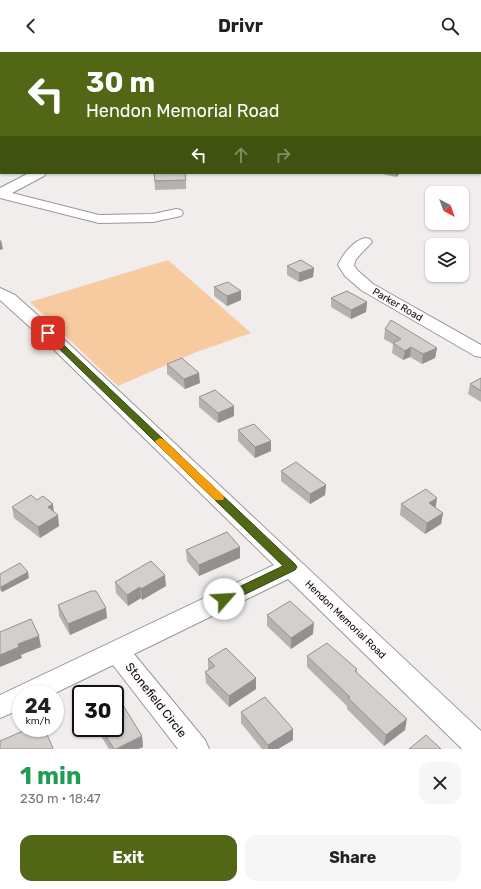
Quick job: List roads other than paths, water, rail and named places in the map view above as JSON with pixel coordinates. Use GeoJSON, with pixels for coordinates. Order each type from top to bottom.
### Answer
{"type":"FeatureCollection","features":[{"type":"Feature","properties":{"kind":"street"},"geometry":{"type":"LineString","coordinates":[[0,194],[37,174]]}},
{"type":"Feature","properties":{"kind":"street"},"geometry":{"type":"LineString","coordinates":[[0,194],[99,219],[153,218],[176,213]]}},
{"type":"Feature","properties":{"kind":"street","name":"Parker Road"},"geometry":{"type":"LineString","coordinates":[[365,242],[349,257],[346,265],[351,273],[367,286],[481,352]]}},
{"type":"Feature","properties":{"kind":"street","name":"Hendon Memorial Road"},"geometry":{"type":"LineString","coordinates":[[0,293],[9,298],[48,333],[480,749]]}},
{"type":"Feature","properties":{"kind":"street"},"geometry":{"type":"LineString","coordinates":[[47,685],[291,567]]}},
{"type":"Feature","properties":{"kind":"street","name":"Stonefield Circle"},"geometry":{"type":"LineString","coordinates":[[118,651],[195,749]]}},
{"type":"Feature","properties":{"kind":"street"},"geometry":{"type":"LineString","coordinates":[[0,707],[12,701]]}}]}
